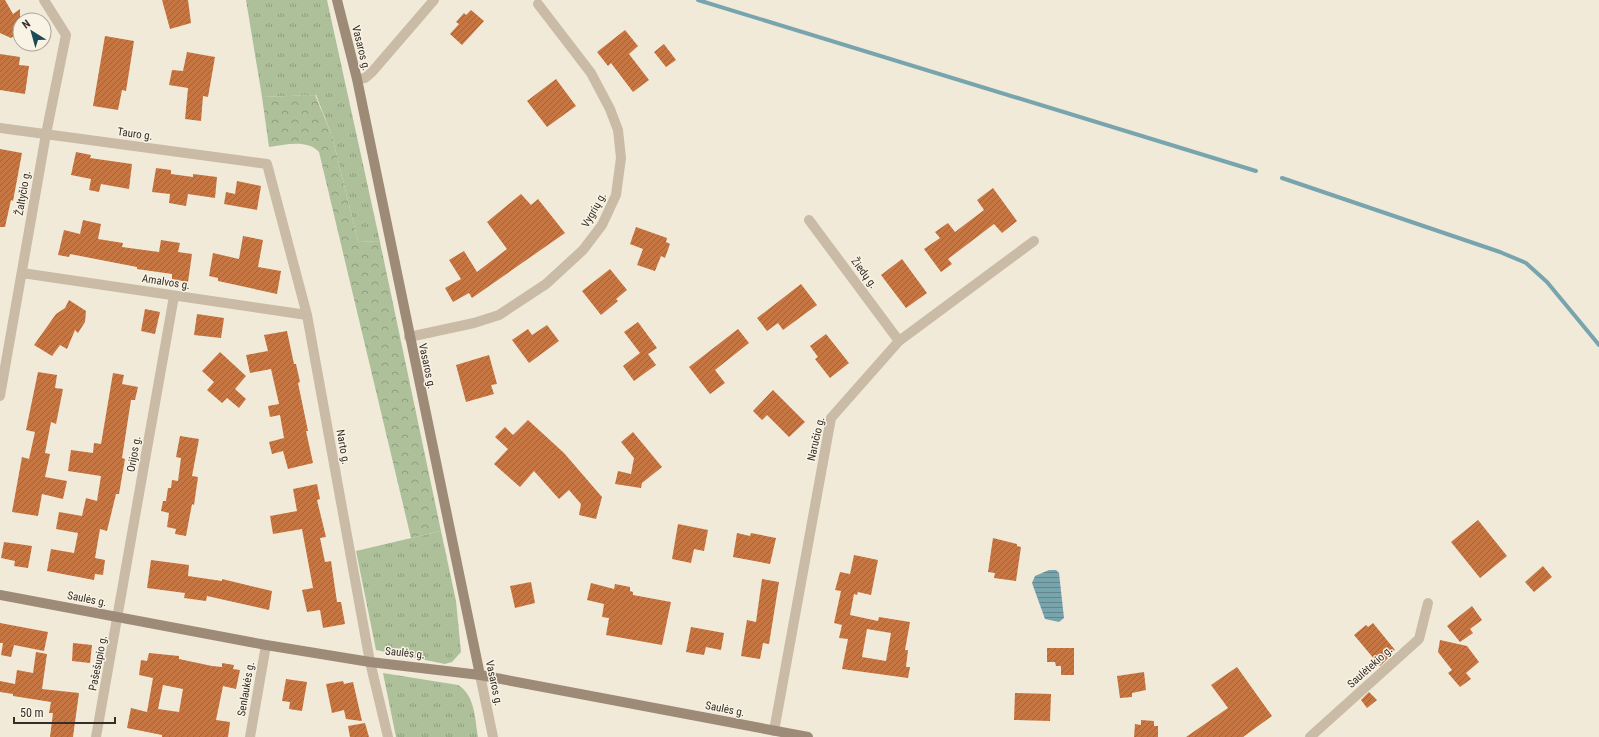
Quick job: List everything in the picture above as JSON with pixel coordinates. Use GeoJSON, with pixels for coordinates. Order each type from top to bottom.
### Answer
{"type":"FeatureCollection","features":[{"type":"Feature","properties":{"kind":"main road","name":"Vasaros g."},"geometry":{"type":"LineString","coordinates":[[337,0],[357,80],[480,675]]}},
{"type":"Feature","properties":{"kind":"main road","name":"Saulės g."},"geometry":{"type":"LineString","coordinates":[[0,595],[266,645],[370,662],[480,675],[808,737]]}},
{"type":"Feature","properties":{"kind":"street","name":"Žaltyčio g."},"geometry":{"type":"LineString","coordinates":[[0,396],[46,134],[66,35],[44,0]]}},
{"type":"Feature","properties":{"kind":"street"},"geometry":{"type":"LineString","coordinates":[[357,80],[365,78],[372,72],[434,0]]}},
{"type":"Feature","properties":{"kind":"street","name":"Vygrių g."},"geometry":{"type":"LineString","coordinates":[[409,337],[474,323],[498,315],[546,284],[584,250],[602,225],[616,195],[621,158],[618,130],[610,109],[591,73],[538,4]]}},
{"type":"Feature","properties":{"kind":"street","name":"Tauro g."},"geometry":{"type":"LineString","coordinates":[[0,128],[267,164]]}},
{"type":"Feature","properties":{"kind":"street","name":"Narto g."},"geometry":{"type":"LineString","coordinates":[[267,164],[307,315],[370,662],[388,737]]}},
{"type":"Feature","properties":{"kind":"street","name":"Žiedų g."},"geometry":{"type":"LineString","coordinates":[[809,220],[899,341]]}},
{"type":"Feature","properties":{"kind":"street","name":"Naručio g."},"geometry":{"type":"LineString","coordinates":[[774,731],[831,418],[899,341],[1034,241]]}},
{"type":"Feature","properties":{"kind":"street","name":"Amalvos g."},"geometry":{"type":"LineString","coordinates":[[22,273],[307,315]]}},
{"type":"Feature","properties":{"kind":"street","name":"Orijos g."},"geometry":{"type":"LineString","coordinates":[[119,617],[174,296]]}},
{"type":"Feature","properties":{"kind":"street","name":"Saulėtekio g."},"geometry":{"type":"LineString","coordinates":[[1310,737],[1419,639],[1428,603]]}},
{"type":"Feature","properties":{"kind":"street","name":"Pašešupio g."},"geometry":{"type":"LineString","coordinates":[[96,737],[119,617]]}},
{"type":"Feature","properties":{"kind":"street","name":"Senlaukės g."},"geometry":{"type":"LineString","coordinates":[[250,737],[266,645]]}},
{"type":"Feature","properties":{"kind":"street","name":"Vasaros g."},"geometry":{"type":"LineString","coordinates":[[480,675],[493,737]]}},
{"type":"Feature","properties":{"kind":"green space"},"geometry":{"type":"Polygon","coordinates":[[[246,0],[327,0],[380,242],[358,241],[332,136],[316,95],[262,97],[246,0]]]}},
{"type":"Feature","properties":{"kind":"green space"},"geometry":{"type":"Polygon","coordinates":[[[315,95],[332,136],[358,241],[380,242],[441,531],[411,538],[319,152],[308,145],[302,144],[269,147],[262,97],[315,95]]]}},
{"type":"Feature","properties":{"kind":"green space"},"geometry":{"type":"Polygon","coordinates":[[[441,531],[456,601],[461,652],[452,662],[445,664],[376,650],[356,551],[441,531]]]}},
{"type":"Feature","properties":{"kind":"green space"},"geometry":{"type":"Polygon","coordinates":[[[383,673],[458,685],[464,689],[471,701],[475,715],[478,737],[396,737],[383,673]]]}},
{"type":"Feature","properties":{"kind":"water"},"geometry":{"type":"Polygon","coordinates":[[[1049,570],[1056,570],[1059,573],[1064,618],[1059,622],[1045,619],[1032,583],[1035,576],[1049,570]]]}},
{"type":"Feature","properties":{"kind":"building"},"geometry":{"type":"Polygon","coordinates":[[[0,0],[5,0],[12,12],[12,37],[0,33],[0,0]]]}},
{"type":"Feature","properties":{"kind":"building"},"geometry":{"type":"Polygon","coordinates":[[[162,0],[188,0],[191,23],[170,29],[162,0]]]}},
{"type":"Feature","properties":{"kind":"building"},"geometry":{"type":"Polygon","coordinates":[[[471,10],[484,21],[462,45],[450,34],[459,24],[456,22],[464,13],[466,15],[471,10]]]}},
{"type":"Feature","properties":{"kind":"building"},"geometry":{"type":"Polygon","coordinates":[[[625,30],[638,46],[629,54],[649,80],[633,92],[611,63],[608,66],[597,52],[625,30]]]}},
{"type":"Feature","properties":{"kind":"building"},"geometry":{"type":"Polygon","coordinates":[[[105,36],[134,41],[126,91],[122,90],[118,110],[93,106],[105,36]]]}},
{"type":"Feature","properties":{"kind":"building"},"geometry":{"type":"Polygon","coordinates":[[[664,44],[676,60],[666,67],[654,52],[664,44]]]}},
{"type":"Feature","properties":{"kind":"building"},"geometry":{"type":"Polygon","coordinates":[[[187,52],[215,57],[208,97],[203,96],[201,121],[185,119],[188,88],[169,85],[172,70],[183,71],[187,52]]]}},
{"type":"Feature","properties":{"kind":"building"},"geometry":{"type":"Polygon","coordinates":[[[0,54],[20,57],[19,65],[29,66],[25,94],[0,90],[0,54]]]}},
{"type":"Feature","properties":{"kind":"building"},"geometry":{"type":"Polygon","coordinates":[[[556,79],[576,106],[547,127],[527,101],[556,79]]]}},
{"type":"Feature","properties":{"kind":"building"},"geometry":{"type":"Polygon","coordinates":[[[0,149],[22,153],[13,201],[11,200],[5,227],[0,227],[0,149]]]}},
{"type":"Feature","properties":{"kind":"building"},"geometry":{"type":"Polygon","coordinates":[[[76,152],[91,155],[90,158],[132,164],[129,189],[101,184],[99,192],[89,190],[91,179],[71,175],[76,152]]]}},
{"type":"Feature","properties":{"kind":"building"},"geometry":{"type":"Polygon","coordinates":[[[156,168],[171,170],[171,174],[193,177],[193,174],[217,177],[215,198],[188,194],[186,206],[169,203],[170,194],[152,192],[156,168]]]}},
{"type":"Feature","properties":{"kind":"building"},"geometry":{"type":"Polygon","coordinates":[[[237,181],[261,186],[257,210],[224,204],[226,192],[235,194],[237,181]]]}},
{"type":"Feature","properties":{"kind":"building"},"geometry":{"type":"Polygon","coordinates":[[[993,188],[1017,221],[1002,233],[994,224],[948,259],[952,264],[941,272],[924,249],[940,238],[935,232],[948,223],[955,232],[984,210],[977,200],[993,188]]]}},
{"type":"Feature","properties":{"kind":"building"},"geometry":{"type":"Polygon","coordinates":[[[521,194],[531,205],[538,199],[565,233],[472,298],[469,293],[453,302],[445,288],[461,279],[449,260],[464,251],[477,272],[507,249],[487,222],[521,194]]]}},
{"type":"Feature","properties":{"kind":"building"},"geometry":{"type":"Polygon","coordinates":[[[83,220],[101,224],[98,239],[123,243],[122,247],[159,252],[161,240],[180,243],[178,252],[192,254],[188,282],[172,279],[172,274],[137,269],[137,267],[70,254],[69,257],[58,255],[64,230],[80,234],[83,220]]]}},
{"type":"Feature","properties":{"kind":"building"},"geometry":{"type":"Polygon","coordinates":[[[636,227],[667,238],[666,242],[670,244],[665,258],[661,256],[655,271],[637,265],[643,249],[630,244],[636,227]]]}},
{"type":"Feature","properties":{"kind":"building"},"geometry":{"type":"Polygon","coordinates":[[[243,236],[263,240],[258,267],[281,271],[277,294],[218,281],[218,278],[209,276],[213,253],[239,259],[243,236]]]}},
{"type":"Feature","properties":{"kind":"building"},"geometry":{"type":"Polygon","coordinates":[[[902,259],[927,293],[906,308],[881,275],[902,259]]]}},
{"type":"Feature","properties":{"kind":"building"},"geometry":{"type":"Polygon","coordinates":[[[610,269],[627,290],[616,299],[618,301],[601,315],[582,291],[610,269]]]}},
{"type":"Feature","properties":{"kind":"building"},"geometry":{"type":"Polygon","coordinates":[[[801,284],[817,305],[783,330],[778,323],[767,331],[757,318],[801,284]]]}},
{"type":"Feature","properties":{"kind":"building"},"geometry":{"type":"Polygon","coordinates":[[[69,300],[86,311],[85,322],[78,333],[75,330],[67,349],[60,345],[52,356],[34,345],[56,314],[65,308],[69,300]]]}},
{"type":"Feature","properties":{"kind":"building"},"geometry":{"type":"Polygon","coordinates":[[[145,309],[160,312],[155,334],[141,331],[145,309]]]}},
{"type":"Feature","properties":{"kind":"building"},"geometry":{"type":"Polygon","coordinates":[[[197,314],[224,318],[221,338],[194,335],[197,314]]]}},
{"type":"Feature","properties":{"kind":"building"},"geometry":{"type":"Polygon","coordinates":[[[638,322],[657,348],[648,354],[656,365],[634,381],[623,366],[640,353],[624,332],[638,322]]]}},
{"type":"Feature","properties":{"kind":"building"},"geometry":{"type":"Polygon","coordinates":[[[547,325],[559,341],[529,363],[512,340],[528,329],[532,335],[547,325]]]}},
{"type":"Feature","properties":{"kind":"building"},"geometry":{"type":"Polygon","coordinates":[[[738,329],[749,343],[715,370],[725,383],[710,394],[689,367],[738,329]]]}},
{"type":"Feature","properties":{"kind":"building"},"geometry":{"type":"Polygon","coordinates":[[[287,331],[294,364],[296,364],[300,382],[298,383],[313,463],[288,469],[283,451],[272,454],[269,442],[284,438],[280,415],[270,417],[268,406],[279,404],[271,369],[250,373],[246,355],[268,351],[264,335],[287,331]]]}},
{"type":"Feature","properties":{"kind":"building"},"geometry":{"type":"Polygon","coordinates":[[[826,334],[849,363],[830,378],[815,359],[818,357],[810,346],[826,334]]]}},
{"type":"Feature","properties":{"kind":"building"},"geometry":{"type":"Polygon","coordinates":[[[220,352],[246,376],[235,389],[246,399],[239,408],[227,398],[222,403],[207,390],[214,382],[202,371],[220,352]]]}},
{"type":"Feature","properties":{"kind":"building"},"geometry":{"type":"Polygon","coordinates":[[[489,355],[497,384],[491,385],[494,394],[466,402],[456,365],[489,355]]]}},
{"type":"Feature","properties":{"kind":"building"},"geometry":{"type":"Polygon","coordinates":[[[38,372],[57,375],[55,388],[63,389],[56,424],[51,422],[45,453],[50,454],[45,477],[67,481],[63,499],[42,494],[38,516],[12,512],[22,457],[29,459],[35,432],[26,430],[38,372]]]}},
{"type":"Feature","properties":{"kind":"building"},"geometry":{"type":"Polygon","coordinates":[[[113,373],[124,375],[122,384],[138,387],[135,400],[131,400],[122,458],[125,459],[119,494],[116,494],[107,531],[100,529],[95,558],[105,560],[103,575],[95,574],[94,580],[47,571],[51,549],[74,553],[78,533],[56,529],[59,512],[82,516],[86,498],[97,501],[101,476],[68,471],[71,450],[93,453],[94,443],[101,444],[113,373]]]}},
{"type":"Feature","properties":{"kind":"building"},"geometry":{"type":"Polygon","coordinates":[[[773,390],[805,422],[789,437],[767,415],[762,420],[753,411],[773,390]]]}},
{"type":"Feature","properties":{"kind":"building"},"geometry":{"type":"Polygon","coordinates":[[[528,420],[564,453],[602,497],[596,519],[579,515],[581,504],[569,490],[559,499],[534,471],[520,487],[494,464],[508,449],[495,437],[505,427],[513,435],[528,420]]]}},
{"type":"Feature","properties":{"kind":"building"},"geometry":{"type":"Polygon","coordinates":[[[633,432],[662,467],[642,483],[641,488],[615,484],[618,471],[631,474],[634,458],[621,442],[633,432]]]}},
{"type":"Feature","properties":{"kind":"building"},"geometry":{"type":"Polygon","coordinates":[[[180,436],[199,439],[192,476],[198,477],[194,505],[192,504],[186,536],[175,534],[176,529],[167,527],[169,513],[161,511],[163,501],[166,501],[168,488],[171,488],[172,480],[178,481],[181,458],[176,457],[180,436]]]}},
{"type":"Feature","properties":{"kind":"building"},"geometry":{"type":"Polygon","coordinates":[[[317,484],[320,499],[317,500],[326,537],[320,538],[325,562],[331,561],[337,602],[341,602],[345,624],[323,628],[320,610],[307,612],[302,590],[313,588],[302,529],[273,534],[270,516],[297,511],[293,489],[317,484]]]}},
{"type":"Feature","properties":{"kind":"building"},"geometry":{"type":"Polygon","coordinates":[[[1478,520],[1507,556],[1480,578],[1451,542],[1478,520]]]}},
{"type":"Feature","properties":{"kind":"building"},"geometry":{"type":"Polygon","coordinates":[[[678,524],[708,530],[704,551],[694,549],[691,563],[672,559],[678,524]]]}},
{"type":"Feature","properties":{"kind":"building"},"geometry":{"type":"Polygon","coordinates":[[[737,533],[750,536],[751,533],[776,538],[770,564],[733,557],[737,533]]]}},
{"type":"Feature","properties":{"kind":"building"},"geometry":{"type":"Polygon","coordinates":[[[993,538],[1017,544],[1017,546],[1021,547],[1016,581],[994,578],[995,573],[988,572],[993,538]]]}},
{"type":"Feature","properties":{"kind":"building"},"geometry":{"type":"Polygon","coordinates":[[[4,542],[32,546],[28,568],[14,566],[15,561],[1,558],[4,542]]]}},
{"type":"Feature","properties":{"kind":"building"},"geometry":{"type":"Polygon","coordinates":[[[854,555],[878,560],[871,595],[858,592],[857,595],[854,594],[850,615],[878,621],[879,617],[910,622],[905,650],[908,650],[906,667],[910,667],[908,678],[842,669],[848,639],[839,638],[842,625],[834,623],[841,591],[835,590],[840,572],[850,574],[854,555]],[[867,629],[862,657],[886,661],[891,633],[867,629]]]}},
{"type":"Feature","properties":{"kind":"building"},"geometry":{"type":"Polygon","coordinates":[[[151,560],[189,565],[188,576],[222,581],[222,579],[272,591],[269,610],[207,596],[206,601],[184,598],[185,593],[147,588],[151,560]]]}},
{"type":"Feature","properties":{"kind":"building"},"geometry":{"type":"Polygon","coordinates":[[[1543,566],[1552,577],[1534,592],[1525,582],[1543,566]]]}},
{"type":"Feature","properties":{"kind":"building"},"geometry":{"type":"Polygon","coordinates":[[[762,579],[779,582],[769,644],[763,643],[760,659],[741,656],[747,620],[756,622],[762,579]]]}},
{"type":"Feature","properties":{"kind":"building"},"geometry":{"type":"Polygon","coordinates":[[[531,582],[535,603],[515,608],[510,586],[531,582]]]}},
{"type":"Feature","properties":{"kind":"building"},"geometry":{"type":"Polygon","coordinates":[[[591,583],[614,589],[615,584],[630,587],[630,591],[633,592],[633,595],[671,602],[662,645],[606,635],[609,618],[602,617],[604,604],[587,600],[591,583]]]}},
{"type":"Feature","properties":{"kind":"building"},"geometry":{"type":"Polygon","coordinates":[[[1472,606],[1482,620],[1470,629],[1473,633],[1460,642],[1447,626],[1472,606]]]}},
{"type":"Feature","properties":{"kind":"building"},"geometry":{"type":"Polygon","coordinates":[[[0,623],[48,632],[44,651],[14,645],[11,657],[1,655],[3,643],[0,643],[0,623]]]}},
{"type":"Feature","properties":{"kind":"building"},"geometry":{"type":"Polygon","coordinates":[[[1373,623],[1395,650],[1380,666],[1354,635],[1366,625],[1368,627],[1373,623]]]}},
{"type":"Feature","properties":{"kind":"building"},"geometry":{"type":"Polygon","coordinates":[[[691,627],[724,633],[721,650],[706,647],[704,655],[686,652],[691,627]]]}},
{"type":"Feature","properties":{"kind":"building"},"geometry":{"type":"Polygon","coordinates":[[[1440,640],[1467,646],[1479,662],[1466,673],[1471,679],[1460,687],[1448,673],[1452,670],[1438,652],[1440,640]]]}},
{"type":"Feature","properties":{"kind":"building"},"geometry":{"type":"Polygon","coordinates":[[[73,643],[92,645],[90,663],[72,661],[73,643]]]}},
{"type":"Feature","properties":{"kind":"building"},"geometry":{"type":"Polygon","coordinates":[[[1047,648],[1074,648],[1074,675],[1061,675],[1061,666],[1056,666],[1055,662],[1047,662],[1047,648]]]}},
{"type":"Feature","properties":{"kind":"building"},"geometry":{"type":"Polygon","coordinates":[[[36,652],[47,654],[42,689],[79,693],[73,737],[50,737],[53,713],[49,713],[51,702],[13,696],[13,694],[0,692],[0,681],[15,684],[17,670],[33,673],[36,652]]]}},
{"type":"Feature","properties":{"kind":"building"},"geometry":{"type":"Polygon","coordinates":[[[149,653],[179,656],[179,659],[212,666],[222,667],[222,663],[234,665],[233,669],[240,670],[236,689],[223,686],[216,720],[230,722],[228,737],[162,737],[162,735],[127,728],[131,708],[147,712],[153,678],[139,675],[141,660],[147,661],[149,653]],[[163,685],[158,709],[179,712],[183,689],[163,685]]]}},
{"type":"Feature","properties":{"kind":"building"},"geometry":{"type":"Polygon","coordinates":[[[1237,667],[1272,716],[1243,737],[1186,737],[1228,708],[1211,685],[1237,667]]]}},
{"type":"Feature","properties":{"kind":"building"},"geometry":{"type":"Polygon","coordinates":[[[1144,672],[1146,690],[1132,693],[1132,697],[1120,698],[1117,676],[1144,672]]]}},
{"type":"Feature","properties":{"kind":"building"},"geometry":{"type":"Polygon","coordinates":[[[286,679],[307,682],[302,711],[289,709],[290,702],[282,701],[286,679]]]}},
{"type":"Feature","properties":{"kind":"building"},"geometry":{"type":"Polygon","coordinates":[[[343,681],[344,684],[353,682],[362,721],[346,719],[344,710],[332,713],[326,684],[343,681]]]}},
{"type":"Feature","properties":{"kind":"building"},"geometry":{"type":"Polygon","coordinates":[[[1369,692],[1377,700],[1367,708],[1361,700],[1369,692]]]}},
{"type":"Feature","properties":{"kind":"building"},"geometry":{"type":"Polygon","coordinates":[[[1015,693],[1051,694],[1050,721],[1014,720],[1015,693]]]}},
{"type":"Feature","properties":{"kind":"building"},"geometry":{"type":"Polygon","coordinates":[[[1141,720],[1154,721],[1154,726],[1158,726],[1158,737],[1134,737],[1135,724],[1141,725],[1141,720]]]}},
{"type":"Feature","properties":{"kind":"building"},"geometry":{"type":"Polygon","coordinates":[[[365,723],[369,737],[350,737],[348,726],[365,723]]]}},
{"type":"Feature","properties":{"kind":"waterway"},"geometry":{"type":"LineString","coordinates":[[698,0],[1256,171]]}},
{"type":"Feature","properties":{"kind":"waterway"},"geometry":{"type":"LineString","coordinates":[[1282,178],[1500,252],[1526,263],[1547,282],[1599,345]]}}]}
